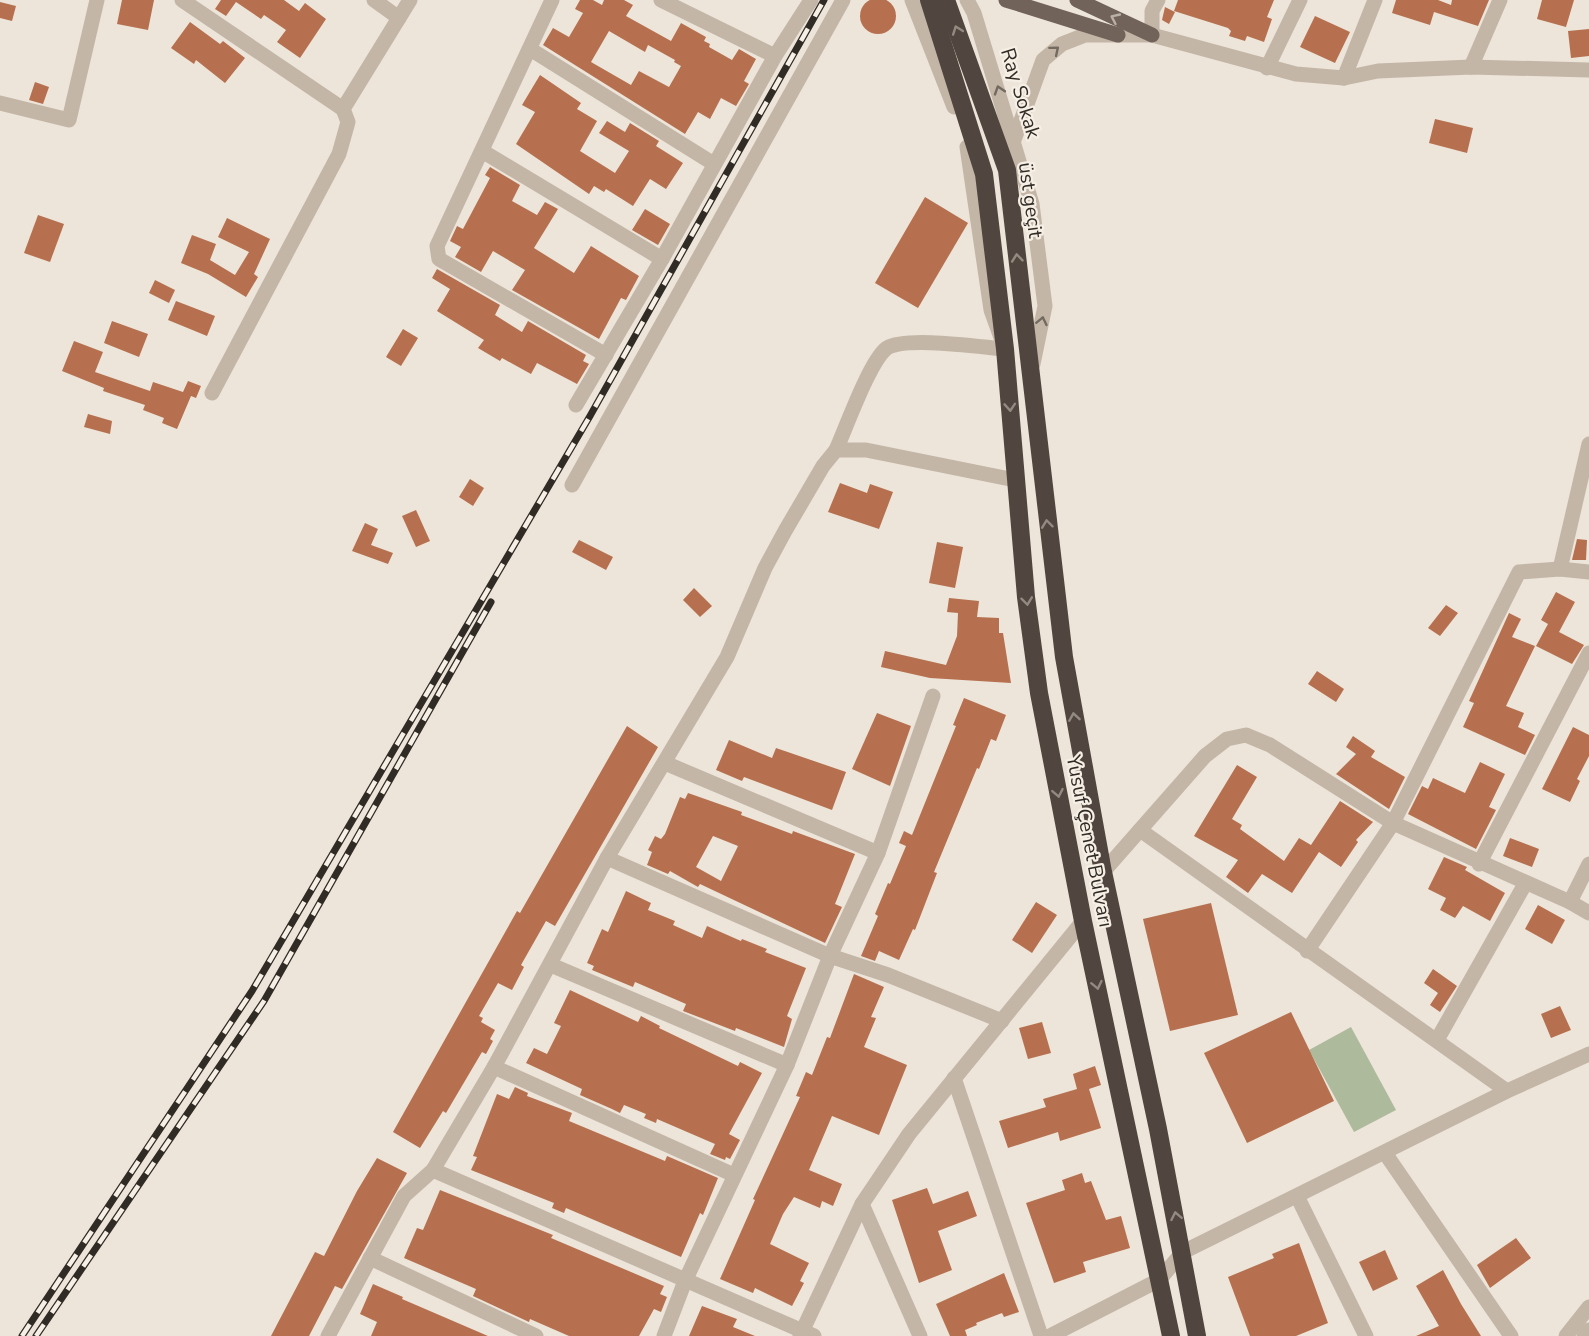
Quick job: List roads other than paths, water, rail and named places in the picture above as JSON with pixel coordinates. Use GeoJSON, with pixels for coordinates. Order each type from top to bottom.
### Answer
{"type":"FeatureCollection","features":[{"type":"Feature","properties":{"kind":"highway","name":"Yusuf Çenet Bulvarı"},"geometry":{"type":"LineString","coordinates":[[929,0],[984,174],[1005,348],[1016,480],[1039,693],[1083,921],[1171,1336]]}},
{"type":"Feature","properties":{"kind":"highway","name":"üst geçit"},"geometry":{"type":"LineString","coordinates":[[946,0],[1007,170],[1030,378]]}},
{"type":"Feature","properties":{"kind":"highway","name":"Yusuf Çenet Bulvarı"},"geometry":{"type":"LineString","coordinates":[[1030,378],[1064,657],[1103,872],[1183,1252],[1197,1336]]}},
{"type":"Feature","properties":{"kind":"main road"},"geometry":{"type":"LineString","coordinates":[[1006,0],[1118,35]]}},
{"type":"Feature","properties":{"kind":"main road"},"geometry":{"type":"LineString","coordinates":[[1077,0],[1152,35]]}},
{"type":"Feature","properties":{"kind":"street"},"geometry":{"type":"LineString","coordinates":[[0,103],[69,120],[97,0]]}},
{"type":"Feature","properties":{"kind":"street"},"geometry":{"type":"LineString","coordinates":[[182,0],[343,110],[348,122],[339,154],[212,393]]}},
{"type":"Feature","properties":{"kind":"street"},"geometry":{"type":"LineString","coordinates":[[374,0],[399,18]]}},
{"type":"Feature","properties":{"kind":"street"},"geometry":{"type":"LineString","coordinates":[[343,110],[410,0]]}},
{"type":"Feature","properties":{"kind":"street"},"geometry":{"type":"LineString","coordinates":[[552,0],[437,246],[440,259],[606,355]]}},
{"type":"Feature","properties":{"kind":"street"},"geometry":{"type":"LineString","coordinates":[[661,0],[775,56]]}},
{"type":"Feature","properties":{"kind":"street"},"geometry":{"type":"LineString","coordinates":[[576,405],[662,259],[775,56],[811,0]]}},
{"type":"Feature","properties":{"kind":"street"},"geometry":{"type":"LineString","coordinates":[[572,485],[843,0]]}},
{"type":"Feature","properties":{"kind":"street"},"geometry":{"type":"LineString","coordinates":[[328,1336],[404,1196],[433,1170],[494,1067],[607,858],[727,657],[765,568],[823,466],[836,450],[879,355],[888,347],[905,342],[1005,348],[991,310],[971,157],[912,0]]}},
{"type":"Feature","properties":{"kind":"street","name":"Ray Sokak"},"geometry":{"type":"LineString","coordinates":[[967,0],[974,13],[1032,204],[1045,306],[1030,378]]}},
{"type":"Feature","properties":{"kind":"street"},"geometry":{"type":"LineString","coordinates":[[1152,35],[1152,11],[1158,0]]}},
{"type":"Feature","properties":{"kind":"street"},"geometry":{"type":"LineString","coordinates":[[1267,68],[1300,0]]}},
{"type":"Feature","properties":{"kind":"street"},"geometry":{"type":"LineString","coordinates":[[1344,78],[1376,0]]}},
{"type":"Feature","properties":{"kind":"street"},"geometry":{"type":"LineString","coordinates":[[1471,67],[1500,0]]}},
{"type":"Feature","properties":{"kind":"street"},"geometry":{"type":"LineString","coordinates":[[1014,140],[1043,60],[1062,44],[1085,35],[1152,35],[1267,68],[1296,74],[1344,78],[1378,71],[1471,67],[1589,70]]}},
{"type":"Feature","properties":{"kind":"street"},"geometry":{"type":"LineString","coordinates":[[530,49],[714,164]]}},
{"type":"Feature","properties":{"kind":"street"},"geometry":{"type":"LineString","coordinates":[[482,151],[662,259]]}},
{"type":"Feature","properties":{"kind":"street"},"geometry":{"type":"LineString","coordinates":[[1560,570],[1589,444]]}},
{"type":"Feature","properties":{"kind":"street"},"geometry":{"type":"LineString","coordinates":[[836,450],[866,450],[1016,480]]}},
{"type":"Feature","properties":{"kind":"street"},"geometry":{"type":"LineString","coordinates":[[1307,951],[1393,824],[1518,572],[1560,570],[1589,572]]}},
{"type":"Feature","properties":{"kind":"street"},"geometry":{"type":"LineString","coordinates":[[1479,864],[1589,653]]}},
{"type":"Feature","properties":{"kind":"street"},"geometry":{"type":"LineString","coordinates":[[664,1336],[685,1281],[787,1065],[830,956],[878,853],[933,696]]}},
{"type":"Feature","properties":{"kind":"street"},"geometry":{"type":"LineString","coordinates":[[1103,872],[1205,756],[1227,739],[1246,735],[1270,746],[1393,824],[1479,864],[1570,902],[1589,914]]}},
{"type":"Feature","properties":{"kind":"street"},"geometry":{"type":"LineString","coordinates":[[665,763],[878,853]]}},
{"type":"Feature","properties":{"kind":"street"},"geometry":{"type":"LineString","coordinates":[[1140,830],[1307,951],[1507,1091]]}},
{"type":"Feature","properties":{"kind":"street"},"geometry":{"type":"LineString","coordinates":[[607,858],[830,956],[888,975],[1002,1021]]}},
{"type":"Feature","properties":{"kind":"street"},"geometry":{"type":"LineString","coordinates":[[1570,902],[1589,864]]}},
{"type":"Feature","properties":{"kind":"street"},"geometry":{"type":"LineString","coordinates":[[1437,1040],[1525,884]]}},
{"type":"Feature","properties":{"kind":"street"},"geometry":{"type":"LineString","coordinates":[[433,1170],[806,1334],[862,1204],[909,1134],[1083,921]]}},
{"type":"Feature","properties":{"kind":"street"},"geometry":{"type":"LineString","coordinates":[[551,965],[787,1065]]}},
{"type":"Feature","properties":{"kind":"street"},"geometry":{"type":"LineString","coordinates":[[1050,1336],[1159,1280],[1183,1252],[1507,1091],[1589,1054]]}},
{"type":"Feature","properties":{"kind":"street"},"geometry":{"type":"LineString","coordinates":[[494,1067],[734,1175]]}},
{"type":"Feature","properties":{"kind":"street"},"geometry":{"type":"LineString","coordinates":[[954,1078],[1041,1336]]}},
{"type":"Feature","properties":{"kind":"street"},"geometry":{"type":"LineString","coordinates":[[1385,1153],[1511,1336]]}},
{"type":"Feature","properties":{"kind":"street"},"geometry":{"type":"LineString","coordinates":[[1297,1196],[1366,1336]]}},
{"type":"Feature","properties":{"kind":"street"},"geometry":{"type":"LineString","coordinates":[[862,1204],[920,1336]]}},
{"type":"Feature","properties":{"kind":"street"},"geometry":{"type":"LineString","coordinates":[[370,1258],[536,1336]]}},
{"type":"Feature","properties":{"kind":"street"},"geometry":{"type":"LineString","coordinates":[[1566,1336],[1589,1306]]}},
{"type":"Feature","properties":{"kind":"street"},"geometry":{"type":"LineString","coordinates":[[1584,1336],[1589,1330]]}},
{"type":"Feature","properties":{"kind":"railway"},"geometry":{"type":"LineString","coordinates":[[22,1336],[252,991],[590,416],[824,0]]}},
{"type":"Feature","properties":{"kind":"railway"},"geometry":{"type":"LineString","coordinates":[[36,1336],[264,1001],[491,602]]}}]}
